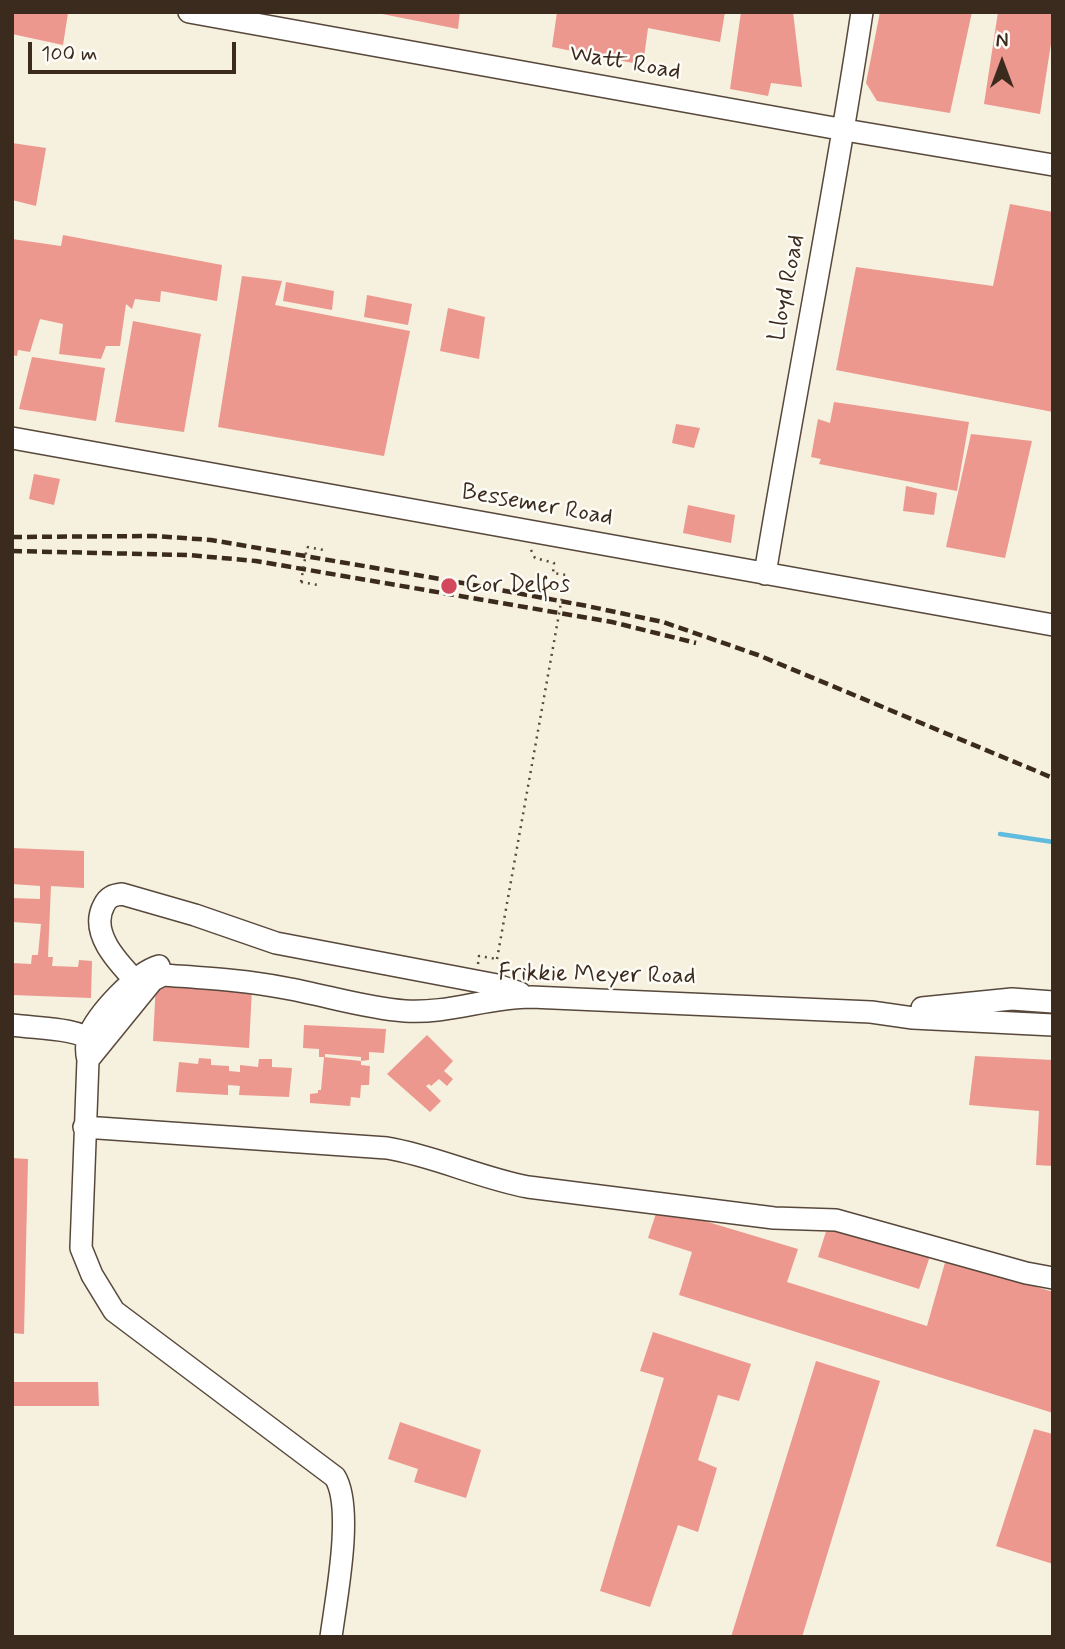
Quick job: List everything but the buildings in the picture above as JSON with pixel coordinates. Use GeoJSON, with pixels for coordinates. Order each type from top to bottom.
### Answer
{"type":"FeatureCollection","features":[{"type":"Feature","properties":{"kind":"street","name":"Watt Road"},"geometry":{"type":"LineString","coordinates":[[189,12],[1053,165]]}},
{"type":"Feature","properties":{"kind":"street","name":"Lloyd Road"},"geometry":{"type":"LineString","coordinates":[[765,574],[796,387],[845,130],[862,12]]}},
{"type":"Feature","properties":{"kind":"street","name":"Bessemer Road"},"geometry":{"type":"LineString","coordinates":[[12,438],[1053,625]]}},
{"type":"Feature","properties":{"kind":"street"},"geometry":{"type":"LineString","coordinates":[[331,1637],[341,1544],[343,1501],[340,1484],[331,1473],[114,1311],[92,1275],[81,1248],[84,1127],[92,1047],[141,986],[108,947],[100,927],[102,909],[107,900],[122,894],[195,915],[275,943],[497,985],[531,997]]}},
{"type":"Feature","properties":{"kind":"street","name":"Frikkie Meyer Road"},"geometry":{"type":"LineString","coordinates":[[141,986],[163,975],[285,988],[405,1011],[439,1011],[498,999],[531,997],[871,1012],[912,1018],[1053,1025]]}},
{"type":"Feature","properties":{"kind":"street","name":"Frikkie Meyer Road"},"geometry":{"type":"LineString","coordinates":[[871,1012],[1012,999],[1053,1002]]}},
{"type":"Feature","properties":{"kind":"street"},"geometry":{"type":"LineString","coordinates":[[12,1025],[61,1031],[92,1047]]}},
{"type":"Feature","properties":{"kind":"street"},"geometry":{"type":"LineString","coordinates":[[84,1127],[387,1149],[419,1154],[491,1178],[528,1186],[774,1218],[836,1220],[1026,1273],[1053,1278]]}},
{"type":"Feature","properties":{"kind":"path"},"geometry":{"type":"LineString","coordinates":[[318,586],[301,582],[307,547],[324,550]]}},
{"type":"Feature","properties":{"kind":"path"},"geometry":{"type":"LineString","coordinates":[[479,956],[497,959],[566,575],[553,573],[554,563],[535,558]]}},
{"type":"Feature","properties":{"kind":"waterway"},"geometry":{"type":"LineString","coordinates":[[1000,834],[1053,842]]}},
{"type":"Feature","properties":{"kind":"railway"},"geometry":{"type":"LineString","coordinates":[[12,537],[154,536],[211,540],[446,580],[663,622],[758,655],[1053,778]]}},
{"type":"Feature","properties":{"kind":"railway"},"geometry":{"type":"LineString","coordinates":[[12,551],[188,555],[256,561],[612,622],[696,643]]}},
{"type":"Feature","properties":{"kind":"place","name":"Cor Delfos"},"geometry":{"type":"Point","coordinates":[449,586]}}]}
